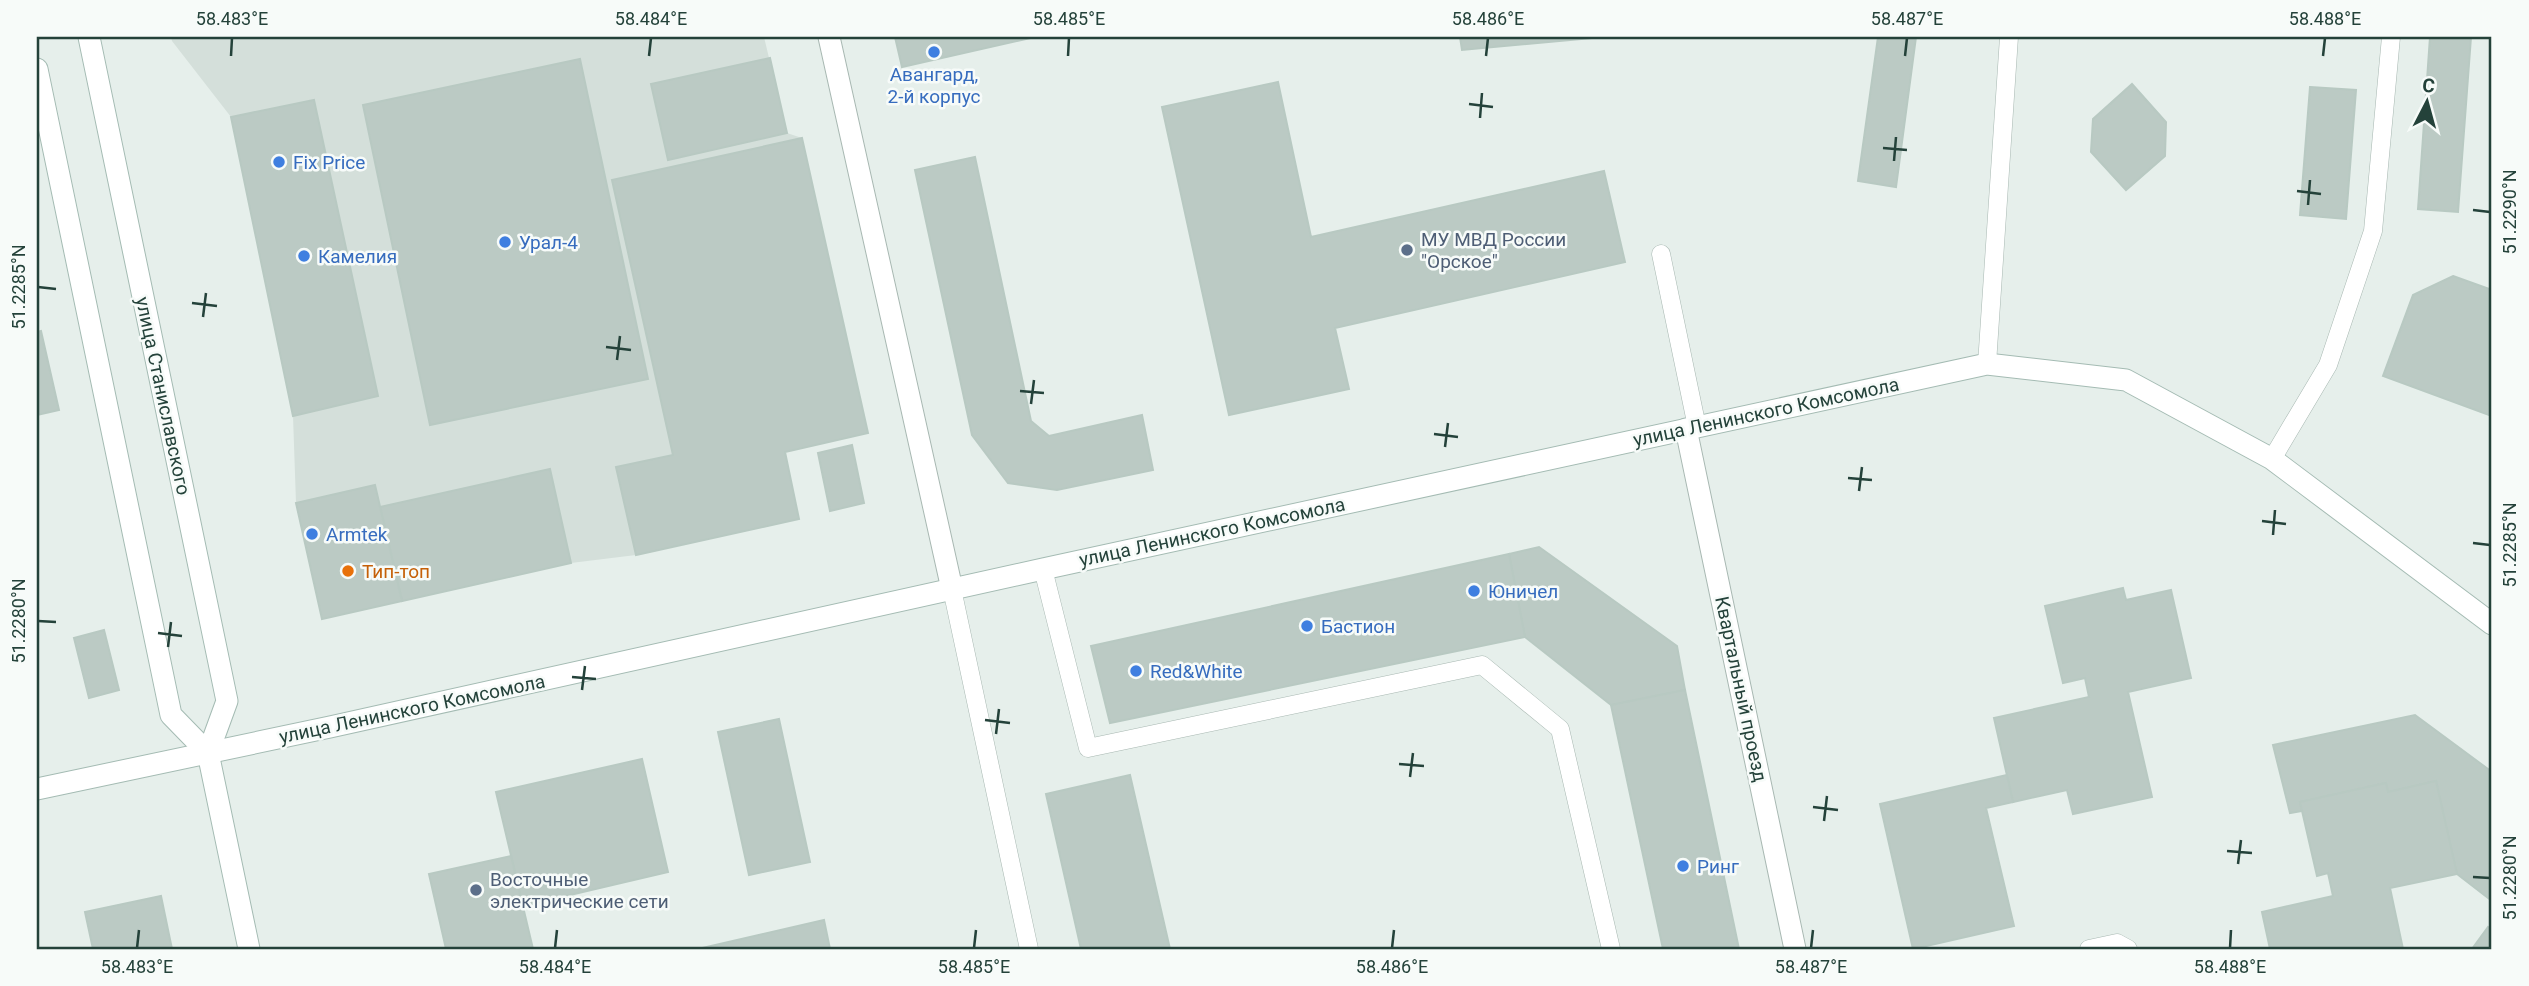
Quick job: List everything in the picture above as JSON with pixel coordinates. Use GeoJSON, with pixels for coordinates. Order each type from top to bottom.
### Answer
{"type":"FeatureCollection","features":[{"type":"Feature","properties":{"kind":"street","name":"улица Станиславского"},"geometry":{"type":"LineString","coordinates":[[89,37],[227,701],[208,753]]}},
{"type":"Feature","properties":{"kind":"street"},"geometry":{"type":"LineString","coordinates":[[829,37],[952,589]]}},
{"type":"Feature","properties":{"kind":"street"},"geometry":{"type":"LineString","coordinates":[[37,69],[170,715],[208,753],[249,949]]}},
{"type":"Feature","properties":{"kind":"street","name":"улица Ленинского Комсомола"},"geometry":{"type":"LineString","coordinates":[[37,789],[1987,364],[2126,380],[2272,459],[2492,624]]}},
{"type":"Feature","properties":{"kind":"street","name":"Квартальный проезд"},"geometry":{"type":"LineString","coordinates":[[1692,428],[1795,949]]}},
{"type":"Feature","properties":{"kind":"lane"},"geometry":{"type":"LineString","coordinates":[[1987,364],[2009,37]]}},
{"type":"Feature","properties":{"kind":"lane"},"geometry":{"type":"LineString","coordinates":[[2272,459],[2328,365],[2373,232],[2391,37]]}},
{"type":"Feature","properties":{"kind":"lane"},"geometry":{"type":"LineString","coordinates":[[1661,254],[1692,428]]}},
{"type":"Feature","properties":{"kind":"lane"},"geometry":{"type":"LineString","coordinates":[[1043,569],[1088,748],[1482,665],[1560,729],[1611,949]]}},
{"type":"Feature","properties":{"kind":"lane"},"geometry":{"type":"LineString","coordinates":[[952,589],[1029,949]]}},
{"type":"Feature","properties":{"kind":"lane"},"geometry":{"type":"LineString","coordinates":[[2089,949],[2117,943],[2128,949]]}},
{"type":"Feature","properties":{"kind":"shaded area"},"geometry":{"type":"Polygon","coordinates":[[[171,37],[764,37],[787,133],[802,138],[868,433],[785,452],[799,519],[636,555],[571,563],[322,619],[296,503],[293,416],[231,117],[171,37]]]}},
{"type":"Feature","properties":{"kind":"building","name":"Авангард, 2-й корпус"},"geometry":{"type":"Polygon","coordinates":[[[895,37],[1035,37],[902,67],[895,37]]]}},
{"type":"Feature","properties":{"kind":"building"},"geometry":{"type":"Polygon","coordinates":[[[1460,37],[1603,37],[1462,50],[1460,37]]]}},
{"type":"Feature","properties":{"kind":"building"},"geometry":{"type":"Polygon","coordinates":[[[1878,37],[1916,37],[1896,187],[1858,181],[1878,37]]]}},
{"type":"Feature","properties":{"kind":"building"},"geometry":{"type":"Polygon","coordinates":[[[2430,37],[2471,37],[2458,212],[2418,209],[2430,37]]]}},
{"type":"Feature","properties":{"kind":"building"},"geometry":{"type":"Polygon","coordinates":[[[770,58],[787,133],[668,160],[651,84],[770,58]]]}},
{"type":"Feature","properties":{"kind":"building","name":"Урал-4"},"geometry":{"type":"Polygon","coordinates":[[[580,59],[648,379],[430,425],[363,105],[580,59]]]}},
{"type":"Feature","properties":{"kind":"building","name":"МУ МВД России \"Орское\""},"geometry":{"type":"Polygon","coordinates":[[[1278,82],[1311,237],[1604,171],[1625,262],[1335,328],[1349,389],[1229,415],[1162,107],[1278,82]]]}},
{"type":"Feature","properties":{"kind":"building"},"geometry":{"type":"Polygon","coordinates":[[[2132,84],[2166,122],[2165,156],[2126,190],[2091,152],[2093,119],[2132,84]]]}},
{"type":"Feature","properties":{"kind":"building"},"geometry":{"type":"Polygon","coordinates":[[[2310,87],[2356,90],[2346,219],[2300,215],[2310,87]]]}},
{"type":"Feature","properties":{"kind":"building","name":"Камелия"},"geometry":{"type":"Polygon","coordinates":[[[314,100],[378,396],[293,416],[231,117],[314,100]]]}},
{"type":"Feature","properties":{"kind":"building"},"geometry":{"type":"Polygon","coordinates":[[[802,138],[868,433],[785,452],[799,519],[636,555],[616,467],[673,455],[612,180],[802,138]]]}},
{"type":"Feature","properties":{"kind":"building"},"geometry":{"type":"Polygon","coordinates":[[[975,157],[1031,421],[1049,436],[1142,415],[1153,470],[1057,490],[1008,483],[972,435],[915,170],[975,157]]]}},
{"type":"Feature","properties":{"kind":"building"},"geometry":{"type":"Polygon","coordinates":[[[2453,276],[2492,290],[2492,416],[2383,376],[2413,295],[2453,276]]]}},
{"type":"Feature","properties":{"kind":"building"},"geometry":{"type":"Polygon","coordinates":[[[41,331],[59,410],[37,415],[37,332],[41,331]]]}},
{"type":"Feature","properties":{"kind":"building"},"geometry":{"type":"Polygon","coordinates":[[[852,445],[864,503],[830,511],[818,453],[852,445]]]}},
{"type":"Feature","properties":{"kind":"building"},"geometry":{"type":"Polygon","coordinates":[[[550,469],[571,563],[402,601],[380,507],[550,469]]]}},
{"type":"Feature","properties":{"kind":"building"},"geometry":{"type":"Polygon","coordinates":[[[375,485],[402,601],[322,619],[296,503],[375,485]]]}},
{"type":"Feature","properties":{"kind":"building"},"geometry":{"type":"Polygon","coordinates":[[[1539,547],[1677,646],[1685,690],[1611,705],[1525,637],[1509,554],[1539,547]]]}},
{"type":"Feature","properties":{"kind":"building"},"geometry":{"type":"Polygon","coordinates":[[[1509,554],[1525,637],[1110,723],[1091,646],[1509,554]]]}},
{"type":"Feature","properties":{"kind":"building"},"geometry":{"type":"Polygon","coordinates":[[[2123,588],[2126,600],[2171,590],[2191,678],[2128,692],[2152,797],[2073,814],[2067,790],[2013,802],[1994,718],[2089,697],[2085,678],[2063,683],[2045,606],[2123,588]]]}},
{"type":"Feature","properties":{"kind":"building"},"geometry":{"type":"Polygon","coordinates":[[[104,630],[119,690],[89,698],[74,638],[104,630]]]}},
{"type":"Feature","properties":{"kind":"building"},"geometry":{"type":"Polygon","coordinates":[[[1685,690],[1739,949],[1663,949],[1611,705],[1685,690]]]}},
{"type":"Feature","properties":{"kind":"building"},"geometry":{"type":"Polygon","coordinates":[[[2415,715],[2492,772],[2492,901],[2457,874],[2436,781],[2388,792],[2386,783],[2300,802],[2302,811],[2290,813],[2273,745],[2415,715]]]}},
{"type":"Feature","properties":{"kind":"building"},"geometry":{"type":"Polygon","coordinates":[[[779,719],[810,862],[749,875],[718,732],[779,719]]]}},
{"type":"Feature","properties":{"kind":"building"},"geometry":{"type":"Polygon","coordinates":[[[642,759],[668,872],[523,906],[496,792],[642,759]]]}},
{"type":"Feature","properties":{"kind":"building"},"geometry":{"type":"Polygon","coordinates":[[[1130,775],[1170,949],[1081,949],[1046,794],[1130,775]]]}},
{"type":"Feature","properties":{"kind":"building"},"geometry":{"type":"Polygon","coordinates":[[[2007,775],[2013,802],[1986,808],[2014,926],[1913,949],[1880,804],[2007,775]]]}},
{"type":"Feature","properties":{"kind":"building"},"geometry":{"type":"Polygon","coordinates":[[[2436,781],[2457,874],[2390,888],[2403,949],[2270,949],[2262,912],[2333,896],[2328,873],[2317,876],[2300,802],[2386,783],[2388,792],[2436,781]]]}},
{"type":"Feature","properties":{"kind":"building","name":"Восточные электрические сети"},"geometry":{"type":"Polygon","coordinates":[[[511,856],[533,949],[446,949],[429,874],[511,856]]]}},
{"type":"Feature","properties":{"kind":"building"},"geometry":{"type":"Polygon","coordinates":[[[161,896],[172,949],[93,949],[85,912],[161,896]]]}},
{"type":"Feature","properties":{"kind":"building"},"geometry":{"type":"Polygon","coordinates":[[[824,920],[830,949],[698,949],[824,920]]]}},
{"type":"Feature","properties":{"kind":"building"},"geometry":{"type":"Polygon","coordinates":[[[2488,927],[2492,931],[2492,949],[2472,949],[2488,927]]]}},
{"type":"Feature","properties":{"kind":"place","name":"Авангард, 2-й корпус"},"geometry":{"type":"Point","coordinates":[934,52]}},
{"type":"Feature","properties":{"kind":"place","name":"Fix Price"},"geometry":{"type":"Point","coordinates":[279,162]}},
{"type":"Feature","properties":{"kind":"place","name":"Урал-4"},"geometry":{"type":"Point","coordinates":[505,242]}},
{"type":"Feature","properties":{"kind":"place","name":"МУ МВД России \"Орское\""},"geometry":{"type":"Point","coordinates":[1407,250]}},
{"type":"Feature","properties":{"kind":"place","name":"Камелия"},"geometry":{"type":"Point","coordinates":[304,256]}},
{"type":"Feature","properties":{"kind":"place","name":"Armtek"},"geometry":{"type":"Point","coordinates":[312,534]}},
{"type":"Feature","properties":{"kind":"place","name":"Тип-топ"},"geometry":{"type":"Point","coordinates":[348,571]}},
{"type":"Feature","properties":{"kind":"place","name":"Юничел"},"geometry":{"type":"Point","coordinates":[1474,591]}},
{"type":"Feature","properties":{"kind":"place","name":"Бастион"},"geometry":{"type":"Point","coordinates":[1307,626]}},
{"type":"Feature","properties":{"kind":"place","name":"Red&White"},"geometry":{"type":"Point","coordinates":[1136,671]}},
{"type":"Feature","properties":{"kind":"place","name":"Ринг"},"geometry":{"type":"Point","coordinates":[1683,866]}},
{"type":"Feature","properties":{"kind":"place","name":"Восточные электрические сети"},"geometry":{"type":"Point","coordinates":[476,890]}}]}
